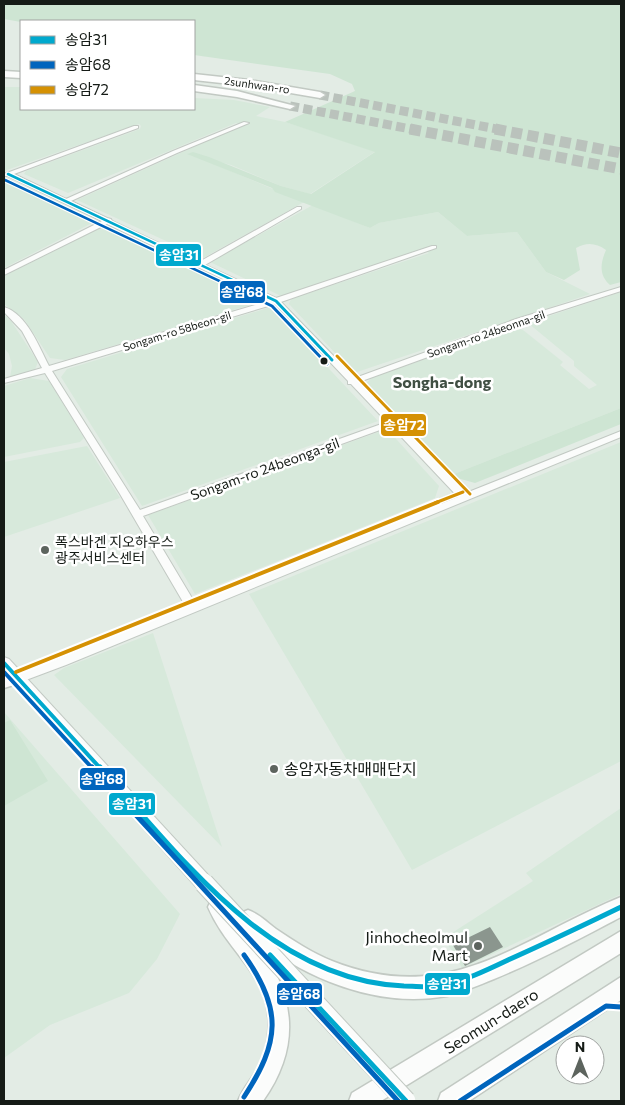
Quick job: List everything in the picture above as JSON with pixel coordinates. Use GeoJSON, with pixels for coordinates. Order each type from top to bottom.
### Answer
{"type":"FeatureCollection","features":[{"type":"Feature","properties":{"kind":"highway"},"geometry":{"type":"LineString","coordinates":[[4,68],[20,68]]}},
{"type":"Feature","properties":{"kind":"highway"},"geometry":{"type":"LineString","coordinates":[[4,74],[20,74]]}},
{"type":"Feature","properties":{"kind":"highway","name":"2sunhwan-ro"},"geometry":{"type":"LineString","coordinates":[[195,77],[258,84],[320,94]]}},
{"type":"Feature","properties":{"kind":"highway","name":"2sunhwan-ro"},"geometry":{"type":"LineString","coordinates":[[195,88],[237,94],[290,106]]}},
{"type":"Feature","properties":{"kind":"main road"},"geometry":{"type":"LineString","coordinates":[[4,662],[11,680],[39,700],[204,883],[406,1101]]}},
{"type":"Feature","properties":{"kind":"main road"},"geometry":{"type":"LineString","coordinates":[[204,883],[262,932],[300,958],[329,972],[366,984],[394,988],[430,987],[458,982],[533,950],[621,907]]}},
{"type":"Feature","properties":{"kind":"main road"},"geometry":{"type":"LineString","coordinates":[[204,883],[232,929],[263,969],[272,993],[278,1019],[277,1045],[272,1065],[250,1101]]}},
{"type":"Feature","properties":{"kind":"main road","name":"Seomun-daero"},"geometry":{"type":"LineString","coordinates":[[360,1101],[621,941]]}},
{"type":"Feature","properties":{"kind":"main road"},"geometry":{"type":"LineString","coordinates":[[449,1101],[616,997]]}},
{"type":"Feature","properties":{"kind":"street"},"geometry":{"type":"LineString","coordinates":[[67,201],[175,152],[246,123]]}},
{"type":"Feature","properties":{"kind":"street"},"geometry":{"type":"LineString","coordinates":[[6,175],[136,127]]}},
{"type":"Feature","properties":{"kind":"street"},"geometry":{"type":"LineString","coordinates":[[6,175],[109,220],[276,302],[351,382],[465,498]]}},
{"type":"Feature","properties":{"kind":"street"},"geometry":{"type":"LineString","coordinates":[[202,264],[300,208]]}},
{"type":"Feature","properties":{"kind":"street"},"geometry":{"type":"LineString","coordinates":[[4,273],[109,220]]}},
{"type":"Feature","properties":{"kind":"street","name":"Songam-ro 58beon-gil"},"geometry":{"type":"LineString","coordinates":[[4,381],[276,302],[434,247]]}},
{"type":"Feature","properties":{"kind":"street","name":"Songam-ro 24beonna-gil"},"geometry":{"type":"LineString","coordinates":[[351,382],[520,321],[621,289]]}},
{"type":"Feature","properties":{"kind":"street"},"geometry":{"type":"LineString","coordinates":[[4,309],[13,315],[27,332],[47,370],[139,514],[192,608]]}},
{"type":"Feature","properties":{"kind":"street","name":"Songam-ro 24beonga-gil"},"geometry":{"type":"LineString","coordinates":[[139,514],[391,423]]}},
{"type":"Feature","properties":{"kind":"street"},"geometry":{"type":"LineString","coordinates":[[11,680],[62,662],[621,434]]}},
{"type":"Feature","properties":{"kind":"shaded area"},"geometry":{"type":"Polygon","coordinates":[[[4,4],[621,4],[621,282],[610,285],[606,281],[602,269],[606,250],[599,246],[588,244],[576,248],[580,270],[564,280],[546,272],[517,232],[467,236],[438,212],[379,223],[370,228],[275,192],[272,188],[187,154],[193,152],[209,157],[281,186],[311,194],[375,152],[285,122],[355,91],[352,84],[330,74],[195,55],[195,20],[20,20],[20,22],[4,19],[4,4]]]}},
{"type":"Feature","properties":{"kind":"shaded area"},"geometry":{"type":"Polygon","coordinates":[[[4,87],[20,87],[20,110],[195,110],[195,98],[234,100],[270,107],[256,116],[285,122],[376,151],[310,194],[281,186],[231,165],[188,153],[304,202],[203,258],[77,200],[242,125],[236,123],[68,193],[24,174],[26,171],[140,129],[141,126],[139,124],[4,171],[4,87]]]}},
{"type":"Feature","properties":{"kind":"shaded area"},"geometry":{"type":"Polygon","coordinates":[[[11,180],[96,221],[4,268],[4,181],[11,180]]]}},
{"type":"Feature","properties":{"kind":"shaded area"},"geometry":{"type":"Polygon","coordinates":[[[313,205],[370,228],[379,223],[438,212],[467,236],[517,232],[546,272],[590,294],[354,373],[289,304],[291,299],[429,253],[423,249],[281,296],[210,262],[313,205]]]}},
{"type":"Feature","properties":{"kind":"shaded area"},"geometry":{"type":"Polygon","coordinates":[[[105,225],[262,300],[65,360],[50,358],[24,319],[4,304],[4,276],[105,225]]]}},
{"type":"Feature","properties":{"kind":"shaded area"},"geometry":{"type":"Polygon","coordinates":[[[621,292],[621,408],[454,474],[366,383],[373,377],[516,328],[523,330],[563,362],[560,365],[589,389],[597,385],[574,366],[574,361],[528,323],[621,292]]]}},
{"type":"Feature","properties":{"kind":"shaded area"},"geometry":{"type":"Polygon","coordinates":[[[271,307],[378,421],[142,506],[61,377],[67,369],[271,307]]]}},
{"type":"Feature","properties":{"kind":"shaded area"},"geometry":{"type":"Polygon","coordinates":[[[4,314],[11,321],[38,362],[34,372],[10,377],[12,366],[9,354],[4,348],[4,314]]]}},
{"type":"Feature","properties":{"kind":"shaded area"},"geometry":{"type":"Polygon","coordinates":[[[30,378],[49,381],[84,438],[80,442],[4,457],[4,386],[30,378]]]}},
{"type":"Feature","properties":{"kind":"shaded area"},"geometry":{"type":"Polygon","coordinates":[[[621,408],[621,424],[475,483],[457,478],[454,474],[621,408]]]}},
{"type":"Feature","properties":{"kind":"shaded area"},"geometry":{"type":"Polygon","coordinates":[[[387,429],[439,486],[435,498],[195,594],[148,515],[387,429]]]}},
{"type":"Feature","properties":{"kind":"shaded area"},"geometry":{"type":"Polygon","coordinates":[[[621,442],[621,761],[412,870],[249,594],[621,442]]]}},
{"type":"Feature","properties":{"kind":"shaded area"},"geometry":{"type":"Polygon","coordinates":[[[87,446],[120,498],[4,537],[4,462],[87,446]]]}},
{"type":"Feature","properties":{"kind":"shaded area"},"geometry":{"type":"Polygon","coordinates":[[[153,633],[222,847],[54,675],[64,668],[153,633]]]}},
{"type":"Feature","properties":{"kind":"shaded area"},"geometry":{"type":"Polygon","coordinates":[[[4,712],[180,914],[157,959],[129,993],[50,1025],[4,1058],[4,712]]]}},
{"type":"Feature","properties":{"kind":"shaded area"},"geometry":{"type":"Polygon","coordinates":[[[10,720],[48,781],[4,806],[4,723],[10,720]]]}},
{"type":"Feature","properties":{"kind":"shaded area"},"geometry":{"type":"Polygon","coordinates":[[[621,808],[621,894],[462,968],[444,938],[533,881],[526,873],[621,808]]]}},
{"type":"Feature","properties":{"kind":"building","name":"Jinhocheolmul Mart"},"geometry":{"type":"Polygon","coordinates":[[[490,927],[503,947],[465,966],[453,945],[490,927]]]}},
{"type":"Feature","properties":{"kind":"tunnel"},"geometry":{"type":"LineString","coordinates":[[320,95],[502,130]]}},
{"type":"Feature","properties":{"kind":"tunnel"},"geometry":{"type":"LineString","coordinates":[[290,106],[416,130]]}},
{"type":"Feature","properties":{"kind":"tunnel"},"geometry":{"type":"LineString","coordinates":[[410,129],[621,169]]}},
{"type":"Feature","properties":{"kind":"tunnel"},"geometry":{"type":"LineString","coordinates":[[495,129],[621,153]]}},
{"type":"Feature","properties":{"kind":"transit line","name":"송암31"},"geometry":{"type":"LineString","coordinates":[[8,174],[276,301],[332,360]]}},
{"type":"Feature","properties":{"kind":"transit line","name":"송암68"},"geometry":{"type":"LineString","coordinates":[[5,180],[272,306],[327,364]]}},
{"type":"Feature","properties":{"kind":"transit line","name":"송암72"},"geometry":{"type":"LineString","coordinates":[[337,356],[470,494]]}},
{"type":"Feature","properties":{"kind":"transit line","name":"송암72"},"geometry":{"type":"LineString","coordinates":[[16,672],[463,492]]}},
{"type":"Feature","properties":{"kind":"transit line","name":"송암31"},"geometry":{"type":"LineString","coordinates":[[4,663],[184,861],[219,895],[255,927],[294,953],[337,973],[382,985],[431,987],[449,984],[475,975],[621,907]]}},
{"type":"Feature","properties":{"kind":"transit line","name":"송암68"},"geometry":{"type":"LineString","coordinates":[[4,672],[398,1101]]}},
{"type":"Feature","properties":{"kind":"transit line","name":"송암68"},"geometry":{"type":"LineString","coordinates":[[244,955],[257,973],[266,991],[271,1009],[272,1026],[265,1061],[244,1097]]}},
{"type":"Feature","properties":{"kind":"transit line","name":"송암31"},"geometry":{"type":"LineString","coordinates":[[270,955],[406,1101]]}},
{"type":"Feature","properties":{"kind":"transit line","name":"송암68"},"geometry":{"type":"LineString","coordinates":[[460,1101],[606,1006],[621,1007]]}},
{"type":"Feature","properties":{"kind":"place","name":"폭스바겐 지오하우스 광주서비스센터"},"geometry":{"type":"Point","coordinates":[45,550]}},
{"type":"Feature","properties":{"kind":"place","name":"송암자동차매매단지"},"geometry":{"type":"Point","coordinates":[274,769]}},
{"type":"Feature","properties":{"kind":"place","name":"Jinhocheolmul Mart"},"geometry":{"type":"Point","coordinates":[478,946]}},
{"type":"Feature","properties":{"kind":"district","name":"Songha-dong"},"geometry":{"type":"Point","coordinates":[442,382]}}]}
